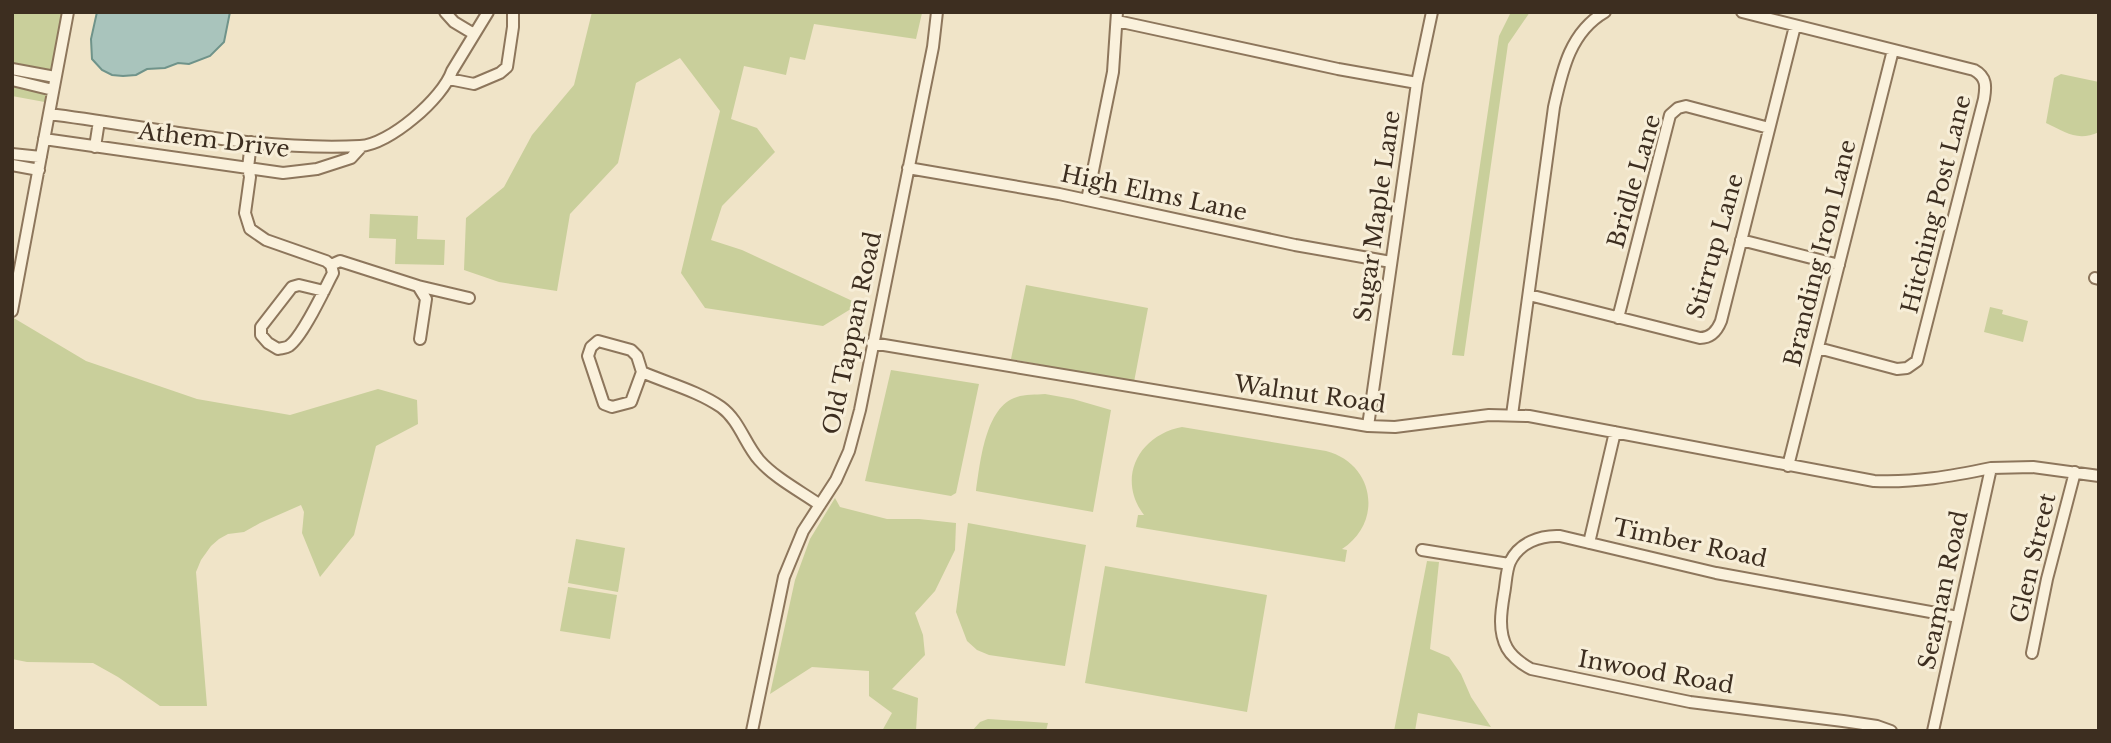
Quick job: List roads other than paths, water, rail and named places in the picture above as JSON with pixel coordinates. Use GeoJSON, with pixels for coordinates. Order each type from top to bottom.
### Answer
{"type":"FeatureCollection","features":[{"type":"Feature","properties":{"kind":"street"},"geometry":{"type":"LineString","coordinates":[[12,311],[68,12]]}},
{"type":"Feature","properties":{"kind":"street"},"geometry":{"type":"LineString","coordinates":[[445,12],[454,22],[474,34]]}},
{"type":"Feature","properties":{"kind":"street","name":"Athem Drive"},"geometry":{"type":"LineString","coordinates":[[49,114],[251,142],[318,147],[362,146],[379,140],[408,122],[433,99],[449,79],[488,12]]}},
{"type":"Feature","properties":{"kind":"street"},"geometry":{"type":"LineString","coordinates":[[449,79],[474,84],[500,73],[507,67],[513,12]]}},
{"type":"Feature","properties":{"kind":"street","name":"Old Tappan Road"},"geometry":{"type":"LineString","coordinates":[[752,731],[784,577],[797,541],[836,480],[849,451],[860,410],[933,47],[937,12]]}},
{"type":"Feature","properties":{"kind":"street","name":"Sugar Maple Lane"},"geometry":{"type":"LineString","coordinates":[[1368,426],[1417,83],[1432,12]]}},
{"type":"Feature","properties":{"kind":"street"},"geometry":{"type":"LineString","coordinates":[[1512,415],[1562,72],[1580,36],[1605,12]]}},
{"type":"Feature","properties":{"kind":"street","name":"Hitching Post Lane"},"geometry":{"type":"LineString","coordinates":[[1742,12],[1975,70],[1985,79],[1984,99],[1919,356],[1914,365],[1897,369],[1818,348]]}},
{"type":"Feature","properties":{"kind":"street"},"geometry":{"type":"LineString","coordinates":[[1087,200],[1114,72],[1117,17],[1338,69],[1417,83]]}},
{"type":"Feature","properties":{"kind":"street","name":"Stirrup Lane"},"geometry":{"type":"LineString","coordinates":[[1529,295],[1700,338],[1710,337],[1721,321],[1795,26]]}},
{"type":"Feature","properties":{"kind":"street","name":"Branding Iron Lane"},"geometry":{"type":"LineString","coordinates":[[1788,466],[1893,50]]}},
{"type":"Feature","properties":{"kind":"street"},"geometry":{"type":"LineString","coordinates":[[12,69],[55,77]]}},
{"type":"Feature","properties":{"kind":"street"},"geometry":{"type":"LineString","coordinates":[[12,80],[53,90]]}},
{"type":"Feature","properties":{"kind":"street","name":"Bridle Lane"},"geometry":{"type":"LineString","coordinates":[[1618,318],[1670,115],[1678,108],[1686,106],[1769,128]]}},
{"type":"Feature","properties":{"kind":"street"},"geometry":{"type":"LineString","coordinates":[[95,146],[99,121]]}},
{"type":"Feature","properties":{"kind":"street","name":"Athem Drive"},"geometry":{"type":"LineString","coordinates":[[44,139],[283,173],[317,169],[351,158],[362,146]]}},
{"type":"Feature","properties":{"kind":"street"},"geometry":{"type":"LineString","coordinates":[[251,142],[245,213],[250,229],[265,240],[326,261],[331,265],[333,273],[324,291],[297,337],[288,347],[278,349],[261,335],[261,327],[292,288],[299,285],[324,291]]}},
{"type":"Feature","properties":{"kind":"street"},"geometry":{"type":"LineString","coordinates":[[12,154],[41,158]]}},
{"type":"Feature","properties":{"kind":"street"},"geometry":{"type":"LineString","coordinates":[[12,165],[39,170]]}},
{"type":"Feature","properties":{"kind":"street","name":"High Elms Lane"},"geometry":{"type":"LineString","coordinates":[[908,168],[1087,200],[1391,262]]}},
{"type":"Feature","properties":{"kind":"street"},"geometry":{"type":"LineString","coordinates":[[1741,240],[1839,265]]}},
{"type":"Feature","properties":{"kind":"street"},"geometry":{"type":"LineString","coordinates":[[331,265],[340,261],[418,286],[469,298]]}},
{"type":"Feature","properties":{"kind":"street"},"geometry":{"type":"LineString","coordinates":[[418,286],[426,299],[420,339]]}},
{"type":"Feature","properties":{"kind":"street"},"geometry":{"type":"LineString","coordinates":[[598,341],[631,350],[637,356],[642,372],[631,402],[612,407],[604,404],[588,356],[591,347],[598,341]]}},
{"type":"Feature","properties":{"kind":"street","name":"Walnut Road"},"geometry":{"type":"LineString","coordinates":[[872,343],[1368,426],[1395,427],[1489,415],[1529,416],[1846,477],[1893,482],[1996,468],[2033,467],[2099,476]]}},
{"type":"Feature","properties":{"kind":"street"},"geometry":{"type":"LineString","coordinates":[[642,372],[705,398],[722,408],[735,421],[756,457],[766,468],[820,505]]}},
{"type":"Feature","properties":{"kind":"street"},"geometry":{"type":"LineString","coordinates":[[1589,543],[1615,432]]}},
{"type":"Feature","properties":{"kind":"street","name":"Seaman Road"},"geometry":{"type":"LineString","coordinates":[[1933,731],[1958,617],[1996,468]]}},
{"type":"Feature","properties":{"kind":"street","name":"Glen Street"},"geometry":{"type":"LineString","coordinates":[[2032,653],[2047,579],[2075,472]]}},
{"type":"Feature","properties":{"kind":"street","name":"Timber Road"},"geometry":{"type":"LineString","coordinates":[[1509,564],[1522,548],[1541,537],[1560,536],[1716,573],[1958,617]]}},
{"type":"Feature","properties":{"kind":"street"},"geometry":{"type":"LineString","coordinates":[[1422,550],[1509,564]]}},
{"type":"Feature","properties":{"kind":"street","name":"Inwood Road"},"geometry":{"type":"LineString","coordinates":[[1509,564],[1500,630],[1511,654],[1531,669],[1690,702],[1842,726],[1877,726],[1891,731]]}},
{"type":"Feature","properties":{"kind":"water"},"geometry":{"type":"Polygon","coordinates":[[[97,12],[230,12],[224,42],[210,56],[189,64],[178,63],[123,76],[102,70],[92,59],[91,39],[97,12]]]}}]}
